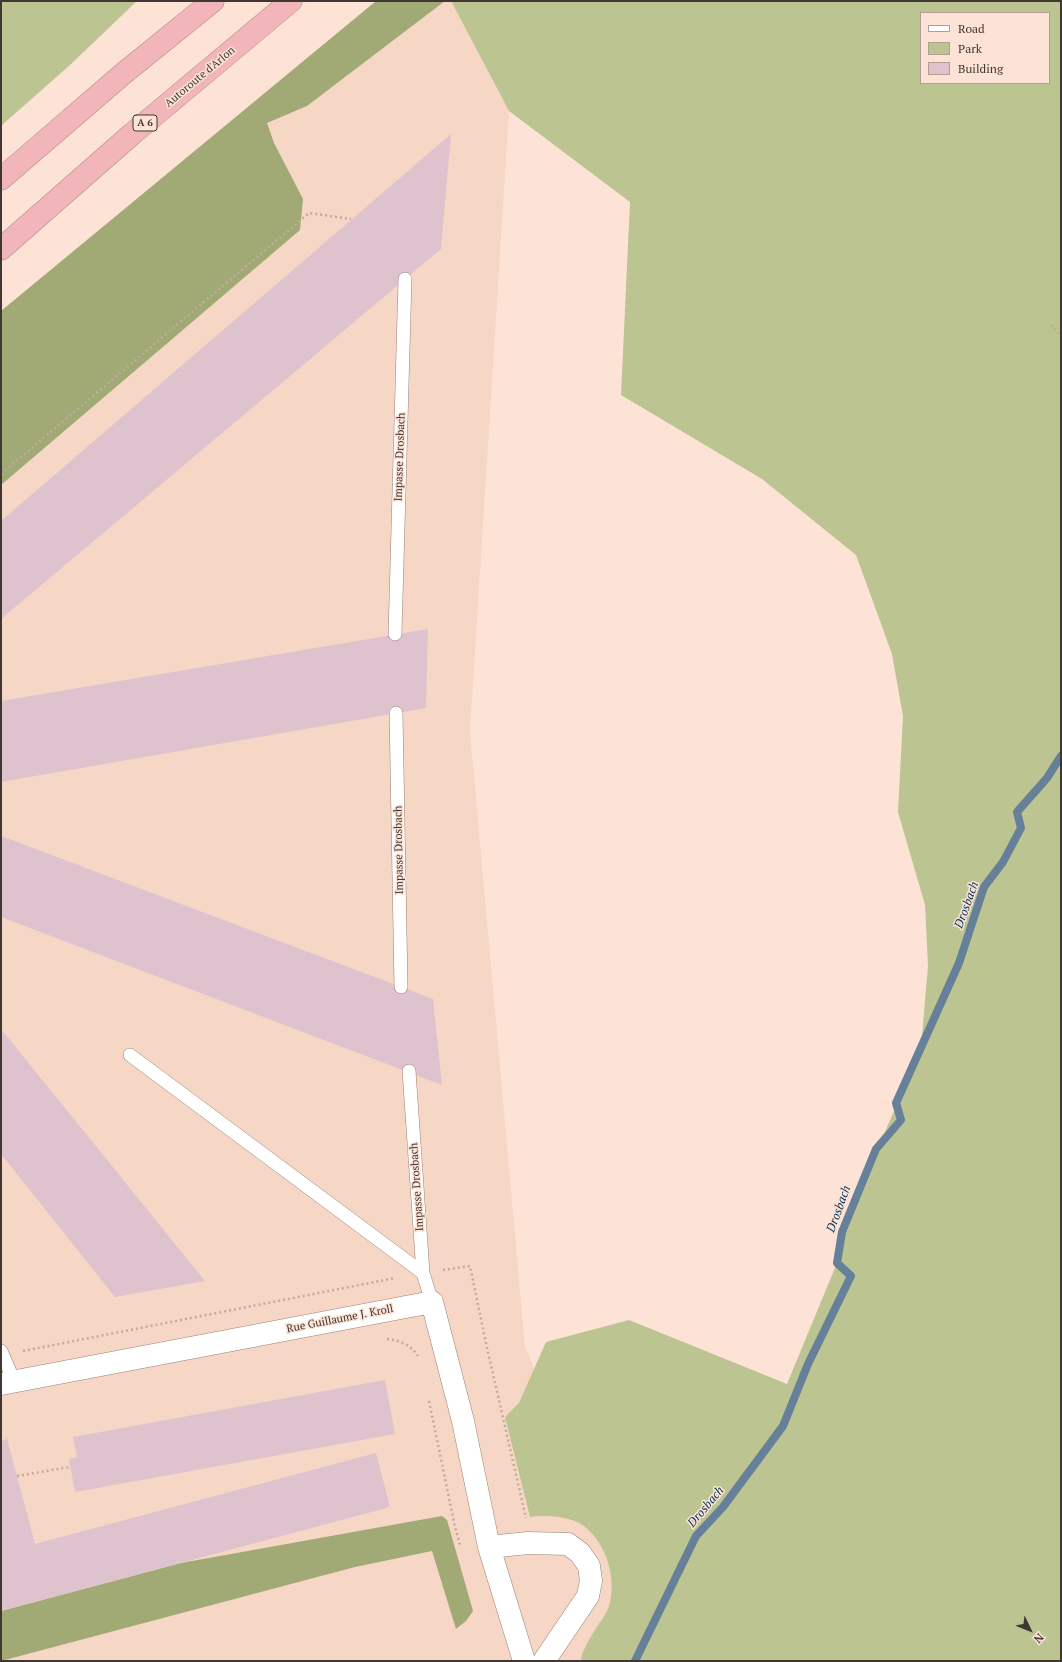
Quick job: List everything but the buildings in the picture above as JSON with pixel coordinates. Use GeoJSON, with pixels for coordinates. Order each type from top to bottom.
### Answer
{"type":"FeatureCollection","features":[{"type":"Feature","properties":{"kind":"highway"},"geometry":{"type":"LineString","coordinates":[[1,179],[124,73],[213,1]]}},
{"type":"Feature","properties":{"kind":"highway","name":"Autoroute d'Arlon"},"geometry":{"type":"LineString","coordinates":[[1,248],[132,134],[291,1]]}},
{"type":"Feature","properties":{"kind":"street","name":"Rue Guillaume J. Kroll"},"geometry":{"type":"LineString","coordinates":[[8,1382],[432,1302]]}},
{"type":"Feature","properties":{"kind":"street"},"geometry":{"type":"LineString","coordinates":[[432,1302],[463,1421],[489,1547],[524,1661]]}},
{"type":"Feature","properties":{"kind":"street"},"geometry":{"type":"LineString","coordinates":[[489,1547],[528,1543],[568,1544],[580,1553],[589,1566],[591,1580],[588,1596],[544,1661]]}},
{"type":"Feature","properties":{"kind":"lane","name":"Impasse Drosbach"},"geometry":{"type":"LineString","coordinates":[[395,634],[405,279]]}},
{"type":"Feature","properties":{"kind":"lane","name":"Impasse Drosbach"},"geometry":{"type":"LineString","coordinates":[[396,713],[401,987]]}},
{"type":"Feature","properties":{"kind":"lane"},"geometry":{"type":"LineString","coordinates":[[130,1055],[423,1273]]}},
{"type":"Feature","properties":{"kind":"lane","name":"Impasse Drosbach"},"geometry":{"type":"LineString","coordinates":[[409,1071],[423,1273],[432,1302]]}},
{"type":"Feature","properties":{"kind":"lane"},"geometry":{"type":"LineString","coordinates":[[1,1351],[8,1382]]}},
{"type":"Feature","properties":{"kind":"path"},"geometry":{"type":"LineString","coordinates":[[1,474],[309,213],[351,219]]}},
{"type":"Feature","properties":{"kind":"path"},"geometry":{"type":"LineString","coordinates":[[1051,325],[1061,336]]}},
{"type":"Feature","properties":{"kind":"path"},"geometry":{"type":"LineString","coordinates":[[386,1338],[399,1340],[408,1346],[419,1358]]}},
{"type":"Feature","properties":{"kind":"path"},"geometry":{"type":"LineString","coordinates":[[487,1348],[526,1520],[532,1520]]}},
{"type":"Feature","properties":{"kind":"path"},"geometry":{"type":"LineString","coordinates":[[428,1394],[455,1527],[462,1550]]}},
{"type":"Feature","properties":{"kind":"path"},"geometry":{"type":"LineString","coordinates":[[17,1476],[70,1467]]}},
{"type":"Feature","properties":{"kind":"shaded area"},"geometry":{"type":"Polygon","coordinates":[[[445,1],[451,1],[509,111],[470,731],[525,1347],[618,1560],[615,1612],[589,1661],[1,1661],[1,352],[267,123],[307,106],[445,1]]]}},
{"type":"Feature","properties":{"kind":"green space"},"geometry":{"type":"Polygon","coordinates":[[[1,1],[137,1],[70,65],[1,126],[1,1]]]}},
{"type":"Feature","properties":{"kind":"green space"},"geometry":{"type":"Polygon","coordinates":[[[376,1],[445,1],[307,106],[267,123],[274,143],[303,199],[300,230],[1,485],[1,311],[376,1]]]}},
{"type":"Feature","properties":{"kind":"green space"},"geometry":{"type":"Polygon","coordinates":[[[451,1],[1061,1],[1061,1661],[581,1661],[582,1654],[588,1642],[608,1609],[612,1585],[607,1559],[602,1547],[594,1536],[585,1527],[575,1521],[553,1516],[530,1517],[505,1417],[519,1403],[546,1342],[629,1320],[787,1384],[837,1263],[842,1232],[921,1048],[928,966],[925,905],[898,812],[903,716],[892,654],[856,555],[762,479],[621,395],[630,202],[509,111],[451,1]]]}},
{"type":"Feature","properties":{"kind":"green space"},"geometry":{"type":"Polygon","coordinates":[[[442,1516],[447,1520],[473,1611],[466,1621],[456,1629],[432,1551],[355,1567],[1,1661],[1,1611],[181,1563],[442,1516]]]}},
{"type":"Feature","properties":{"kind":"waterway","name":"Drosbach"},"geometry":{"type":"LineString","coordinates":[[635,1661],[696,1536],[723,1507],[783,1426],[808,1364],[851,1276],[837,1263],[842,1232],[876,1149],[901,1120],[896,1103],[959,963],[984,887],[1003,862],[1021,828],[1017,812],[1047,778],[1061,756]]}}]}
